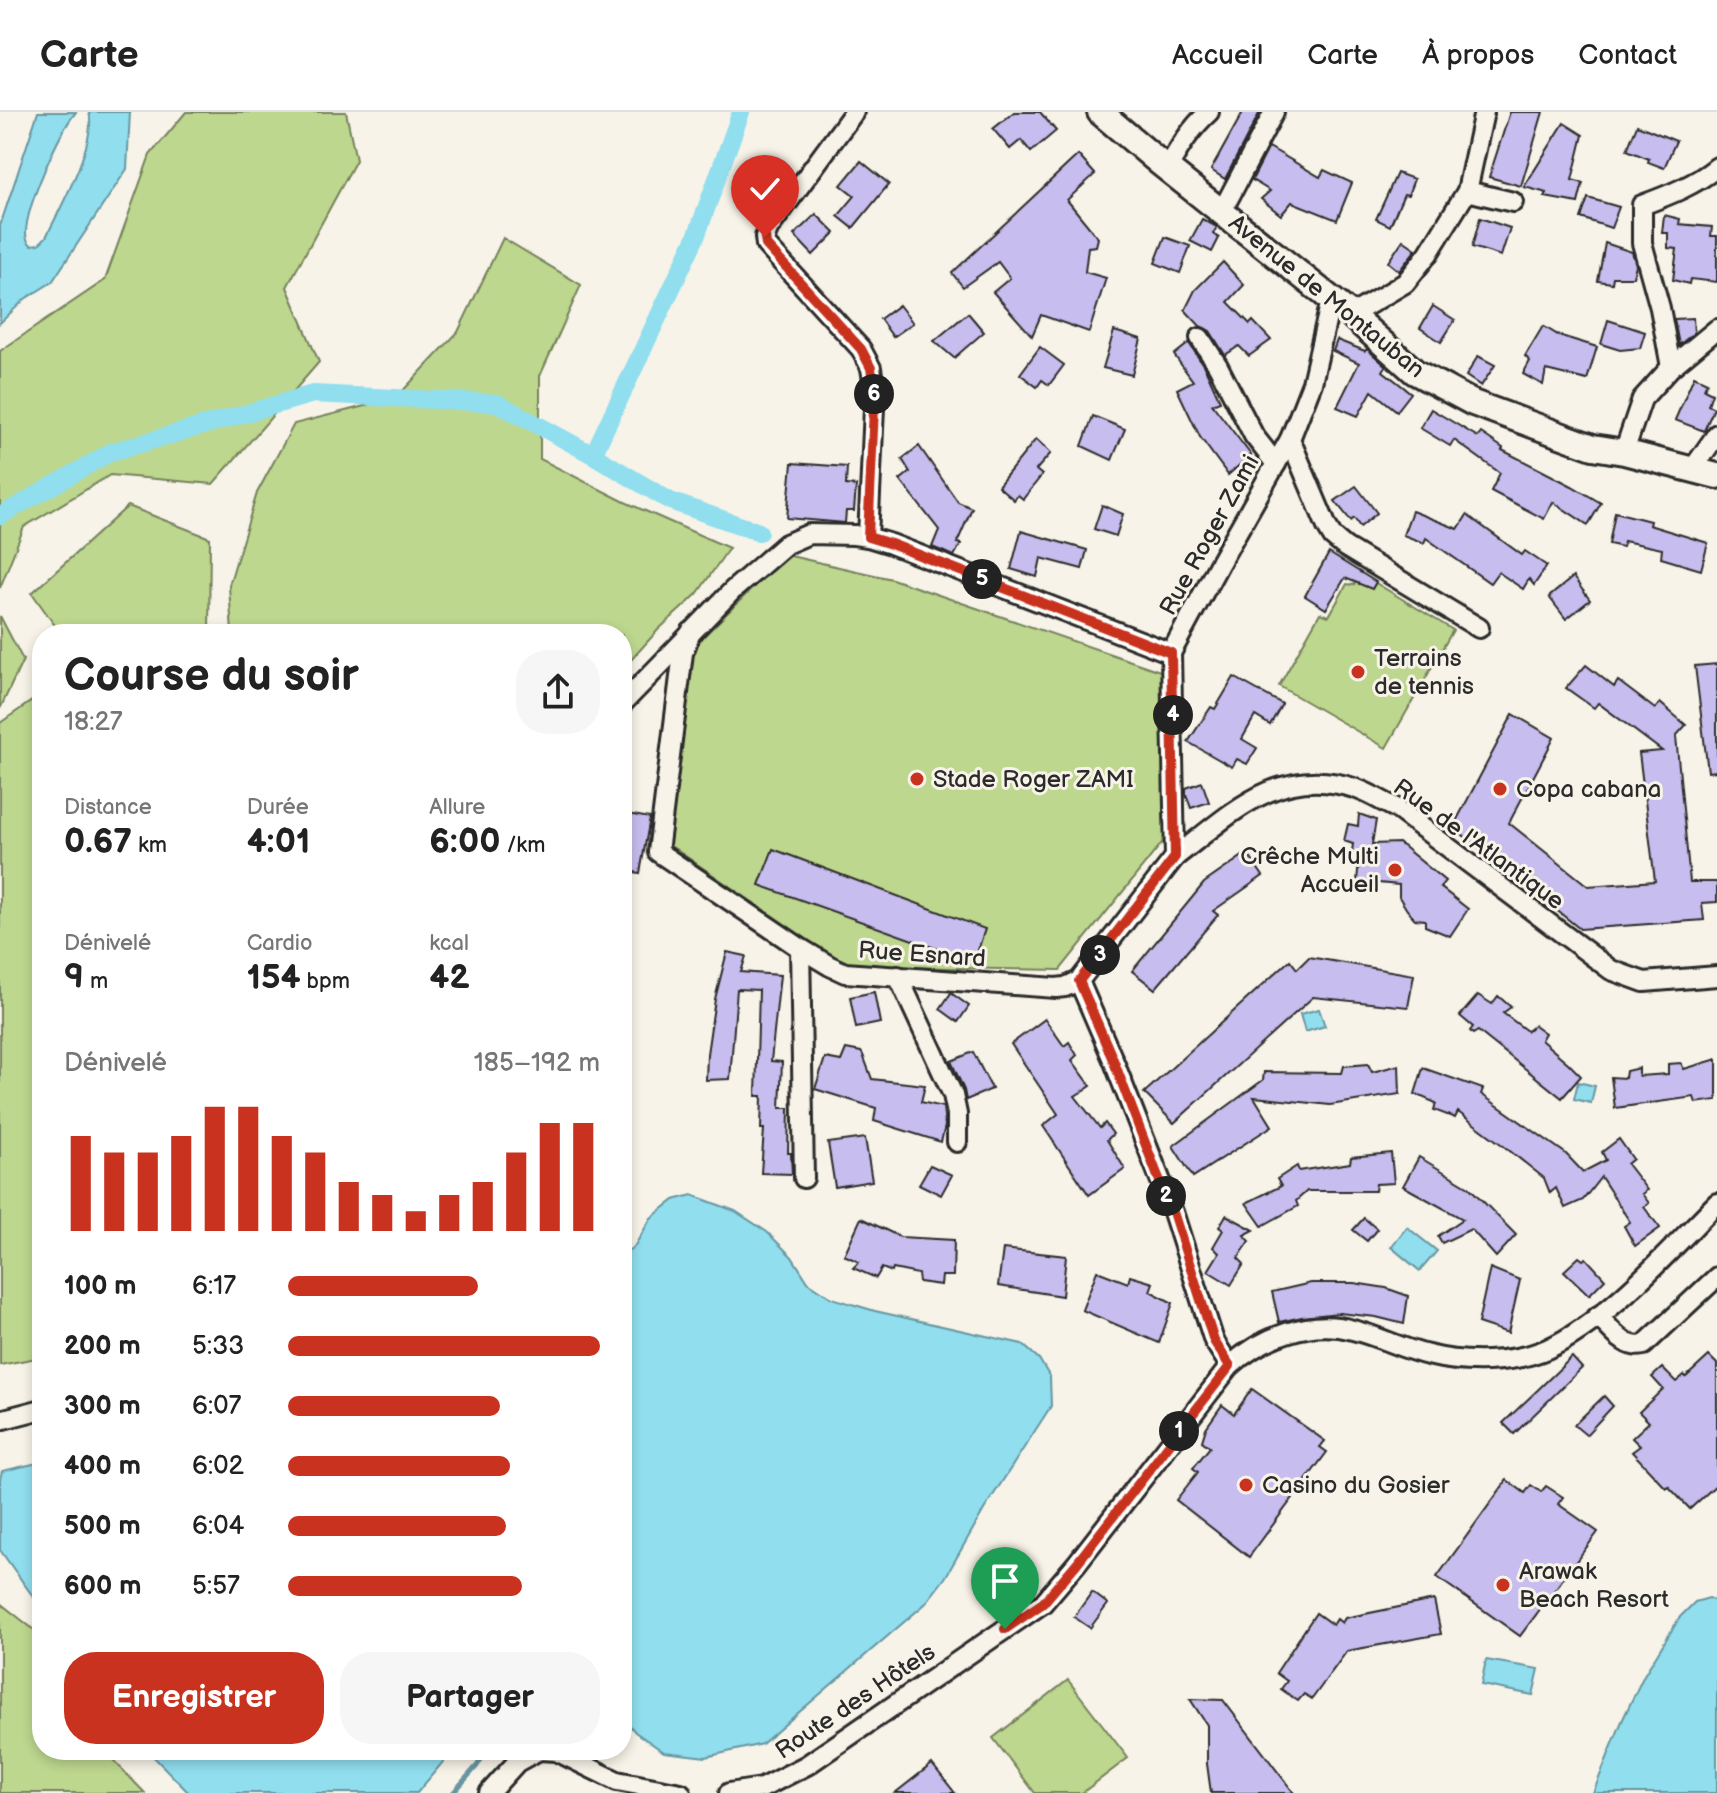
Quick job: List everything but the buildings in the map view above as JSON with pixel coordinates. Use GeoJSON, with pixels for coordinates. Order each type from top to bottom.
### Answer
{"type":"FeatureCollection","features":[{"type":"Feature","properties":{"kind":"main road","name":"Avenue de Montauban"},"geometry":{"type":"LineString","coordinates":[[1100,112],[1351,315],[1415,372],[1473,403],[1593,447],[1717,476]]}},
{"type":"Feature","properties":{"kind":"street"},"geometry":{"type":"LineString","coordinates":[[854,112],[765,237],[766,245],[861,349],[871,368],[874,408],[868,537]]}},
{"type":"Feature","properties":{"kind":"street"},"geometry":{"type":"LineString","coordinates":[[1167,169],[1199,121],[1209,112]]}},
{"type":"Feature","properties":{"kind":"street"},"geometry":{"type":"LineString","coordinates":[[1222,211],[1274,112]]}},
{"type":"Feature","properties":{"kind":"street"},"geometry":{"type":"LineString","coordinates":[[1351,315],[1405,283],[1428,254],[1467,191],[1484,112]]}},
{"type":"Feature","properties":{"kind":"street"},"geometry":{"type":"LineString","coordinates":[[1671,367],[1660,308],[1642,243],[1642,205],[1703,178],[1717,167]]}},
{"type":"Feature","properties":{"kind":"street"},"geometry":{"type":"LineString","coordinates":[[1467,191],[1513,202]]}},
{"type":"Feature","properties":{"kind":"street","name":"Rue Roger Zami"},"geometry":{"type":"LineString","coordinates":[[632,694],[733,590],[786,544],[809,534],[868,537],[906,549],[1171,653],[1290,439],[1312,383],[1331,300]]}},
{"type":"Feature","properties":{"kind":"street"},"geometry":{"type":"LineString","coordinates":[[1624,452],[1642,399],[1671,367],[1717,329]]}},
{"type":"Feature","properties":{"kind":"street"},"geometry":{"type":"LineString","coordinates":[[1200,338],[1254,436],[1276,464]]}},
{"type":"Feature","properties":{"kind":"street"},"geometry":{"type":"LineString","coordinates":[[1692,470],[1717,434]]}},
{"type":"Feature","properties":{"kind":"street"},"geometry":{"type":"LineString","coordinates":[[1290,439],[1333,537],[1479,628]]}},
{"type":"Feature","properties":{"kind":"street","name":"Rue Esnard"},"geometry":{"type":"LineString","coordinates":[[691,632],[683,653],[658,852],[838,971],[1056,988],[1079,981]]}},
{"type":"Feature","properties":{"kind":"street"},"geometry":{"type":"LineString","coordinates":[[1171,653],[1175,857],[1079,981],[1173,1212],[1214,1341],[1230,1366]]}},
{"type":"Feature","properties":{"kind":"street","name":"Rue de l'Atlantique"},"geometry":{"type":"LineString","coordinates":[[1175,857],[1265,792],[1310,781],[1330,782],[1357,789],[1396,808],[1611,970],[1644,982],[1717,976]]}},
{"type":"Feature","properties":{"kind":"street"},"geometry":{"type":"LineString","coordinates":[[800,948],[804,1178]]}},
{"type":"Feature","properties":{"kind":"street"},"geometry":{"type":"LineString","coordinates":[[898,976],[953,1095],[957,1142]]}},
{"type":"Feature","properties":{"kind":"street","name":"Route des Hôtels"},"geometry":{"type":"LineString","coordinates":[[729,1793],[762,1788],[807,1765],[1043,1603],[1230,1366],[1246,1351],[1287,1333],[1326,1327],[1351,1329],[1426,1355],[1459,1360],[1516,1357],[1546,1349],[1598,1316],[1717,1203]]}},
{"type":"Feature","properties":{"kind":"street"},"geometry":{"type":"LineString","coordinates":[[1598,1316],[1622,1340],[1636,1347],[1644,1345],[1717,1277]]}},
{"type":"Feature","properties":{"kind":"street"},"geometry":{"type":"LineString","coordinates":[[0,1420],[32,1412]]}},
{"type":"Feature","properties":{"kind":"street"},"geometry":{"type":"LineString","coordinates":[[489,1793],[521,1760]]}},
{"type":"Feature","properties":{"kind":"street"},"geometry":{"type":"LineString","coordinates":[[574,1760],[617,1781],[681,1793]]}},
{"type":"Feature","properties":{"kind":"green space"},"geometry":{"type":"Polygon","coordinates":[[[186,112],[346,112],[356,160],[287,287],[319,362],[213,484],[110,475],[24,527],[0,588],[0,351],[105,280],[150,155],[186,112]]]}},
{"type":"Feature","properties":{"kind":"green space"},"geometry":{"type":"Polygon","coordinates":[[[503,238],[581,285],[540,376],[540,459],[625,502],[729,548],[697,594],[632,659],[632,624],[231,624],[229,585],[257,493],[294,424],[396,398],[458,332],[503,238]]]}},
{"type":"Feature","properties":{"kind":"green space"},"geometry":{"type":"Polygon","coordinates":[[[128,506],[210,538],[209,624],[54,624],[32,593],[128,506]]]}},
{"type":"Feature","properties":{"kind":"green space","name":"Stade Roger ZAMI"},"geometry":{"type":"Polygon","coordinates":[[[786,555],[892,579],[1163,672],[1166,838],[1060,970],[846,966],[662,840],[686,654],[786,555]]]}},
{"type":"Feature","properties":{"kind":"green space","name":"Terrains de tennis"},"geometry":{"type":"Polygon","coordinates":[[[1361,574],[1453,630],[1386,748],[1279,686],[1320,613],[1329,616],[1347,584],[1354,585],[1361,574]]]}},
{"type":"Feature","properties":{"kind":"green space"},"geometry":{"type":"Polygon","coordinates":[[[0,616],[23,660],[1,707],[0,705],[0,616]]]}},
{"type":"Feature","properties":{"kind":"green space"},"geometry":{"type":"Polygon","coordinates":[[[32,701],[32,1359],[0,1365],[0,723],[32,701]]]}},
{"type":"Feature","properties":{"kind":"green space"},"geometry":{"type":"Polygon","coordinates":[[[0,1603],[32,1628],[32,1760],[114,1760],[145,1793],[0,1793],[0,1603]]]}},
{"type":"Feature","properties":{"kind":"green space"},"geometry":{"type":"Polygon","coordinates":[[[1068,1680],[1128,1758],[1082,1793],[1035,1793],[993,1738],[1068,1680]]]}},
{"type":"Feature","properties":{"kind":"water"},"geometry":{"type":"Polygon","coordinates":[[[38,112],[76,112],[44,171],[31,207],[26,236],[31,245],[39,244],[46,237],[76,175],[88,140],[89,112],[130,112],[127,169],[52,282],[25,299],[0,323],[0,226],[38,112]]]}},
{"type":"Feature","properties":{"kind":"water"},"geometry":{"type":"Polygon","coordinates":[[[1319,1009],[1325,1026],[1305,1032],[1300,1014],[1319,1009]]]}},
{"type":"Feature","properties":{"kind":"water"},"geometry":{"type":"Polygon","coordinates":[[[1578,1082],[1595,1086],[1591,1103],[1574,1099],[1578,1082]]]}},
{"type":"Feature","properties":{"kind":"water"},"geometry":{"type":"Polygon","coordinates":[[[692,1195],[735,1211],[767,1232],[792,1257],[808,1282],[832,1298],[875,1311],[1022,1344],[1039,1359],[1050,1377],[1051,1406],[985,1508],[945,1578],[925,1604],[762,1744],[706,1757],[664,1752],[632,1728],[632,1248],[651,1218],[674,1200],[692,1195]]]}},
{"type":"Feature","properties":{"kind":"water"},"geometry":{"type":"Polygon","coordinates":[[[1407,1227],[1437,1251],[1420,1271],[1391,1247],[1407,1227]]]}},
{"type":"Feature","properties":{"kind":"water"},"geometry":{"type":"Polygon","coordinates":[[[32,1464],[32,1595],[0,1550],[2,1471],[32,1464]]]}},
{"type":"Feature","properties":{"kind":"water"},"geometry":{"type":"Polygon","coordinates":[[[1709,1598],[1717,1602],[1717,1793],[1593,1793],[1644,1675],[1680,1617],[1695,1602],[1709,1598]]]}},
{"type":"Feature","properties":{"kind":"water"},"geometry":{"type":"Polygon","coordinates":[[[1486,1660],[1539,1669],[1533,1695],[1481,1685],[1486,1660]]]}},
{"type":"Feature","properties":{"kind":"water"},"geometry":{"type":"Polygon","coordinates":[[[157,1760],[445,1760],[417,1793],[189,1793],[157,1760]]]}},
{"type":"Feature","properties":{"kind":"waterway"},"geometry":{"type":"LineString","coordinates":[[593,455],[696,237],[741,112]]}},
{"type":"Feature","properties":{"kind":"waterway"},"geometry":{"type":"LineString","coordinates":[[0,516],[111,452],[313,394],[497,403],[670,501],[759,532]]}},
{"type":"Feature","properties":{"kind":"waterway"},"geometry":{"type":"LineString","coordinates":[[453,1793],[481,1760]]}},
{"type":"Feature","properties":{"kind":"place","name":"Terrains de tennis"},"geometry":{"type":"Point","coordinates":[1358,672]}},
{"type":"Feature","properties":{"kind":"place","name":"Stade Roger ZAMI"},"geometry":{"type":"Point","coordinates":[917,779]}},
{"type":"Feature","properties":{"kind":"place","name":"Copa cabana"},"geometry":{"type":"Point","coordinates":[1500,789]}},
{"type":"Feature","properties":{"kind":"place","name":"Crêche Multi Accueil"},"geometry":{"type":"Point","coordinates":[1395,870]}},
{"type":"Feature","properties":{"kind":"place","name":"Casino du Gosier"},"geometry":{"type":"Point","coordinates":[1246,1485]}},
{"type":"Feature","properties":{"kind":"place","name":"Arawak Beach Resort"},"geometry":{"type":"Point","coordinates":[1503,1585]}},
{"type":"Feature","properties":{"kind":"route"},"geometry":{"type":"LineString","coordinates":[[765,237],[766,245],[861,349],[871,368],[874,408],[868,537],[1171,653],[1175,857],[1079,981],[1173,1212],[1214,1341],[1230,1366],[1043,1603],[1005,1629]]}}]}
